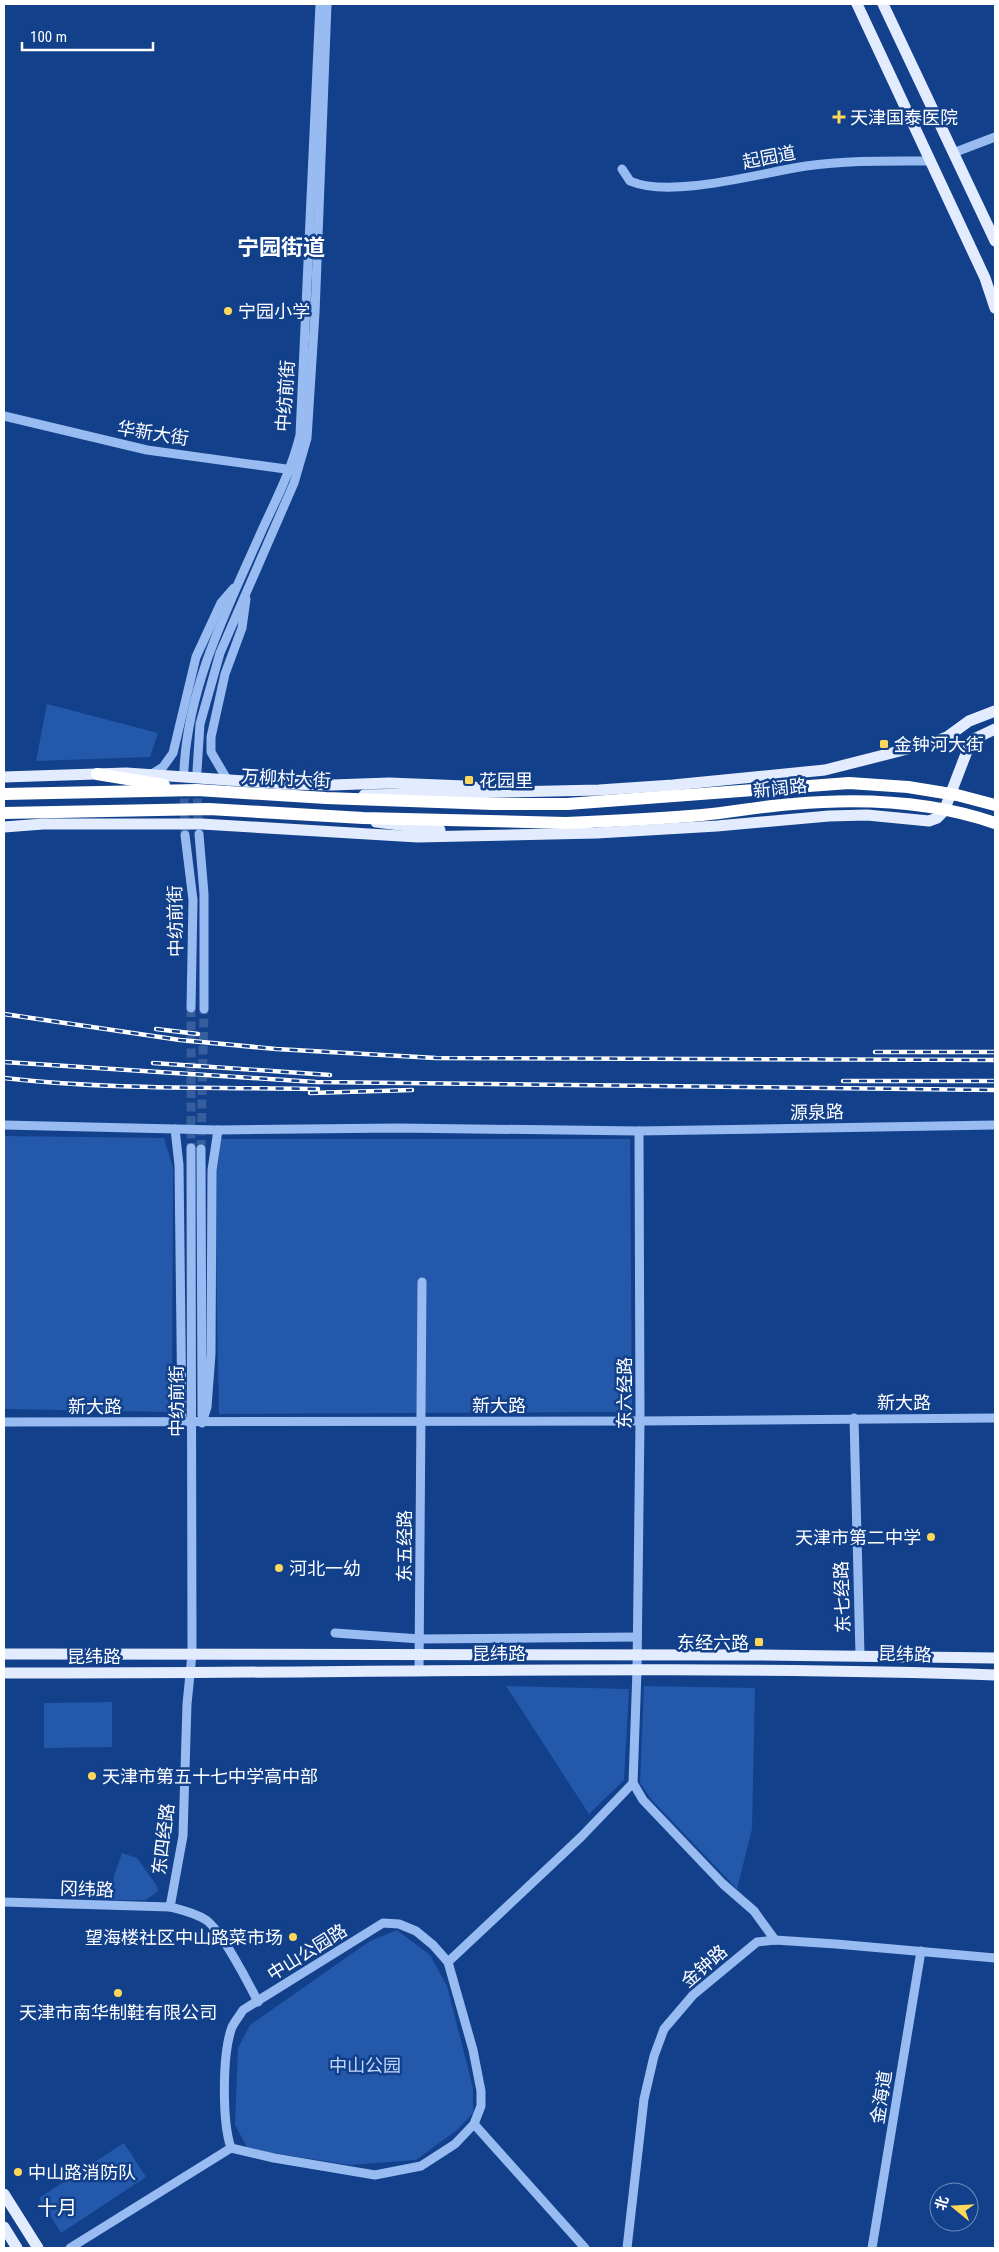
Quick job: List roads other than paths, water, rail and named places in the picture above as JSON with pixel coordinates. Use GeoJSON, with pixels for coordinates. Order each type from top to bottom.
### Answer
{"type":"FeatureCollection","features":[{"type":"Feature","properties":{"kind":"highway"},"geometry":{"type":"LineString","coordinates":[[97,774],[197,790]]}},
{"type":"Feature","properties":{"kind":"highway","name":"新阔路"},"geometry":{"type":"LineString","coordinates":[[567,804],[849,783],[908,787],[957,795],[995,805]]}},
{"type":"Feature","properties":{"kind":"highway","name":"万柳村大街"},"geometry":{"type":"LineString","coordinates":[[4,794],[197,790],[326,798],[493,804],[567,804]]}},
{"type":"Feature","properties":{"kind":"highway","name":"新阔路"},"geometry":{"type":"LineString","coordinates":[[566,823],[654,819],[838,801],[885,802],[935,808],[995,823]]}},
{"type":"Feature","properties":{"kind":"highway","name":"万柳村大街"},"geometry":{"type":"LineString","coordinates":[[4,813],[192,810],[363,818],[566,823]]}},
{"type":"Feature","properties":{"kind":"main road"},"geometry":{"type":"LineString","coordinates":[[857,4],[985,278],[995,308]]}},
{"type":"Feature","properties":{"kind":"main road"},"geometry":{"type":"LineString","coordinates":[[886,5],[995,241]]}},
{"type":"Feature","properties":{"kind":"main road"},"geometry":{"type":"LineString","coordinates":[[326,798],[380,794],[608,790],[825,770],[930,743],[947,736],[969,721],[995,712]]}},
{"type":"Feature","properties":{"kind":"main road"},"geometry":{"type":"LineString","coordinates":[[4,826],[89,824],[211,825],[418,837],[597,834],[829,816],[867,815],[929,821],[937,818],[944,810],[969,746],[976,738],[995,729]]}},
{"type":"Feature","properties":{"kind":"main road"},"geometry":{"type":"LineString","coordinates":[[4,777],[97,774],[150,775],[228,781],[332,785],[438,784],[502,792]]}},
{"type":"Feature","properties":{"kind":"main road"},"geometry":{"type":"LineString","coordinates":[[89,824],[192,810]]}},
{"type":"Feature","properties":{"kind":"main road"},"geometry":{"type":"LineString","coordinates":[[363,818],[385,824],[481,835]]}},
{"type":"Feature","properties":{"kind":"main road","name":"昆纬路"},"geometry":{"type":"LineString","coordinates":[[4,1654],[860,1655],[995,1658]]}},
{"type":"Feature","properties":{"kind":"main road","name":"昆纬路"},"geometry":{"type":"LineString","coordinates":[[4,1673],[419,1670],[860,1670],[995,1675]]}},
{"type":"Feature","properties":{"kind":"main road"},"geometry":{"type":"LineString","coordinates":[[4,2194],[38,2248]]}},
{"type":"Feature","properties":{"kind":"main road"},"geometry":{"type":"LineString","coordinates":[[4,2227],[17,2248]]}},
{"type":"Feature","properties":{"kind":"street","name":"中纺前街"},"geometry":{"type":"LineString","coordinates":[[184,770],[187,734],[205,662],[236,586],[294,470],[302,416],[320,4]]}},
{"type":"Feature","properties":{"kind":"street"},"geometry":{"type":"LineString","coordinates":[[197,771],[200,724],[220,653],[247,592],[294,470],[305,453],[309,422],[327,4]]}},
{"type":"Feature","properties":{"kind":"street"},"geometry":{"type":"LineString","coordinates":[[953,153],[995,137]]}},
{"type":"Feature","properties":{"kind":"street","name":"起园道"},"geometry":{"type":"LineString","coordinates":[[622,169],[630,181],[650,187],[711,183],[806,166],[864,161],[931,161]]}},
{"type":"Feature","properties":{"kind":"street","name":"华新大街"},"geometry":{"type":"LineString","coordinates":[[4,416],[137,449],[294,470]]}},
{"type":"Feature","properties":{"kind":"street"},"geometry":{"type":"LineString","coordinates":[[150,775],[163,767],[173,753],[196,657],[220,603],[236,586]]}},
{"type":"Feature","properties":{"kind":"street"},"geometry":{"type":"LineString","coordinates":[[228,781],[211,752],[210,737],[225,674],[242,628],[247,592]]}},
{"type":"Feature","properties":{"kind":"street","name":"中纺前街"},"geometry":{"type":"LineString","coordinates":[[185,834],[194,900],[191,1008]]}},
{"type":"Feature","properties":{"kind":"street"},"geometry":{"type":"LineString","coordinates":[[199,834],[204,894],[204,1009]]}},
{"type":"Feature","properties":{"kind":"street","name":"源泉路"},"geometry":{"type":"LineString","coordinates":[[4,1125],[218,1130],[398,1128],[639,1131],[995,1125]]}},
{"type":"Feature","properties":{"kind":"street"},"geometry":{"type":"LineString","coordinates":[[175,1129],[179,1165],[182,1422]]}},
{"type":"Feature","properties":{"kind":"street"},"geometry":{"type":"LineString","coordinates":[[197,1422],[207,1407],[210,1363],[212,1170],[218,1130]]}},
{"type":"Feature","properties":{"kind":"street","name":"东六经路"},"geometry":{"type":"LineString","coordinates":[[633,1783],[637,1670],[640,1421],[639,1131]]}},
{"type":"Feature","properties":{"kind":"street","name":"中纺前街"},"geometry":{"type":"LineString","coordinates":[[192,1148],[197,1422],[192,1654]]}},
{"type":"Feature","properties":{"kind":"street"},"geometry":{"type":"LineString","coordinates":[[197,1422],[201,1149]]}},
{"type":"Feature","properties":{"kind":"street","name":"东五经路"},"geometry":{"type":"LineString","coordinates":[[419,1670],[422,1282]]}},
{"type":"Feature","properties":{"kind":"street","name":"东七经路"},"geometry":{"type":"LineString","coordinates":[[854,1418],[860,1655]]}},
{"type":"Feature","properties":{"kind":"street","name":"新大路"},"geometry":{"type":"LineString","coordinates":[[4,1422],[421,1422],[995,1418]]}},
{"type":"Feature","properties":{"kind":"street"},"geometry":{"type":"LineString","coordinates":[[335,1633],[420,1639],[637,1637]]}},
{"type":"Feature","properties":{"kind":"street","name":"东四经路"},"geometry":{"type":"LineString","coordinates":[[170,1907],[183,1836],[187,1704],[192,1654]]}},
{"type":"Feature","properties":{"kind":"street"},"geometry":{"type":"LineString","coordinates":[[70,2248],[231,2148],[274,2158],[375,2175],[421,2166],[455,2144],[474,2124],[481,2106],[481,2091],[473,2050],[448,1962],[580,1837],[633,1783],[643,1800],[723,1884],[754,1911],[775,1940]]}},
{"type":"Feature","properties":{"kind":"street","name":"冈纬路"},"geometry":{"type":"LineString","coordinates":[[4,1902],[170,1907],[187,1911],[208,1921],[219,1935],[258,2002]]}},
{"type":"Feature","properties":{"kind":"street","name":"中山公园路"},"geometry":{"type":"LineString","coordinates":[[231,2148],[227,2137],[225,2111],[226,2074],[233,2026],[244,2010],[384,1923],[399,1924],[416,1931],[433,1945],[448,1962]]}},
{"type":"Feature","properties":{"kind":"street","name":"金钟路"},"geometry":{"type":"LineString","coordinates":[[627,2248],[644,2099],[654,2056],[664,2029],[693,1995],[757,1942],[775,1940],[921,1950],[995,1958]]}},
{"type":"Feature","properties":{"kind":"street","name":"金海道"},"geometry":{"type":"LineString","coordinates":[[872,2248],[921,1950]]}},
{"type":"Feature","properties":{"kind":"street"},"geometry":{"type":"LineString","coordinates":[[474,2124],[585,2248]]}},
{"type":"Feature","properties":{"kind":"tunnel"},"geometry":{"type":"LineString","coordinates":[[184,785],[185,835]]}},
{"type":"Feature","properties":{"kind":"tunnel"},"geometry":{"type":"LineString","coordinates":[[197,785],[198,829]]}},
{"type":"Feature","properties":{"kind":"tunnel"},"geometry":{"type":"LineString","coordinates":[[191,1008],[191,1148]]}},
{"type":"Feature","properties":{"kind":"tunnel"},"geometry":{"type":"LineString","coordinates":[[201,1149],[204,1009]]}},
{"type":"Feature","properties":{"kind":"railway"},"geometry":{"type":"LineString","coordinates":[[4,1014],[180,1040],[276,1049],[436,1058],[995,1060]]}},
{"type":"Feature","properties":{"kind":"railway"},"geometry":{"type":"LineString","coordinates":[[156,1029],[198,1034]]}},
{"type":"Feature","properties":{"kind":"railway"},"geometry":{"type":"LineString","coordinates":[[875,1052],[995,1052]]}},
{"type":"Feature","properties":{"kind":"railway"},"geometry":{"type":"LineString","coordinates":[[4,1062],[316,1082],[995,1090]]}},
{"type":"Feature","properties":{"kind":"railway"},"geometry":{"type":"LineString","coordinates":[[153,1063],[330,1075]]}},
{"type":"Feature","properties":{"kind":"railway"},"geometry":{"type":"LineString","coordinates":[[4,1078],[121,1086],[318,1089]]}},
{"type":"Feature","properties":{"kind":"railway"},"geometry":{"type":"LineString","coordinates":[[843,1081],[995,1081]]}},
{"type":"Feature","properties":{"kind":"railway"},"geometry":{"type":"LineString","coordinates":[[310,1093],[412,1090]]}},
{"type":"Feature","properties":{"kind":"place","name":"天津国泰医院"},"geometry":{"type":"Point","coordinates":[839,117]}},
{"type":"Feature","properties":{"kind":"place","name":"宁园小学"},"geometry":{"type":"Point","coordinates":[228,311]}},
{"type":"Feature","properties":{"kind":"place","name":"金钟河大街"},"geometry":{"type":"Point","coordinates":[884,744]}},
{"type":"Feature","properties":{"kind":"place","name":"花园里"},"geometry":{"type":"Point","coordinates":[469,780]}},
{"type":"Feature","properties":{"kind":"place","name":"天津市第二中学"},"geometry":{"type":"Point","coordinates":[931,1537]}},
{"type":"Feature","properties":{"kind":"place","name":"河北一幼"},"geometry":{"type":"Point","coordinates":[279,1568]}},
{"type":"Feature","properties":{"kind":"place","name":"东经六路"},"geometry":{"type":"Point","coordinates":[759,1642]}},
{"type":"Feature","properties":{"kind":"place","name":"天津市第五十七中学高中部"},"geometry":{"type":"Point","coordinates":[92,1776]}},
{"type":"Feature","properties":{"kind":"place","name":"望海楼社区中山路菜市场"},"geometry":{"type":"Point","coordinates":[293,1937]}},
{"type":"Feature","properties":{"kind":"place","name":"天津市南华制鞋有限公司"},"geometry":{"type":"Point","coordinates":[118,1993]}},
{"type":"Feature","properties":{"kind":"place","name":"中山路消防队"},"geometry":{"type":"Point","coordinates":[18,2172]}},
{"type":"Feature","properties":{"kind":"district","name":"宁园街道"},"geometry":{"type":"Point","coordinates":[281,247]}},
{"type":"Feature","properties":{"kind":"district","name":"十月"},"geometry":{"type":"Point","coordinates":[57,2208]}},
{"type":"Feature","properties":{"kind":"park label","name":"中山公园"},"geometry":{"type":"Point","coordinates":[365,2065]}}]}
